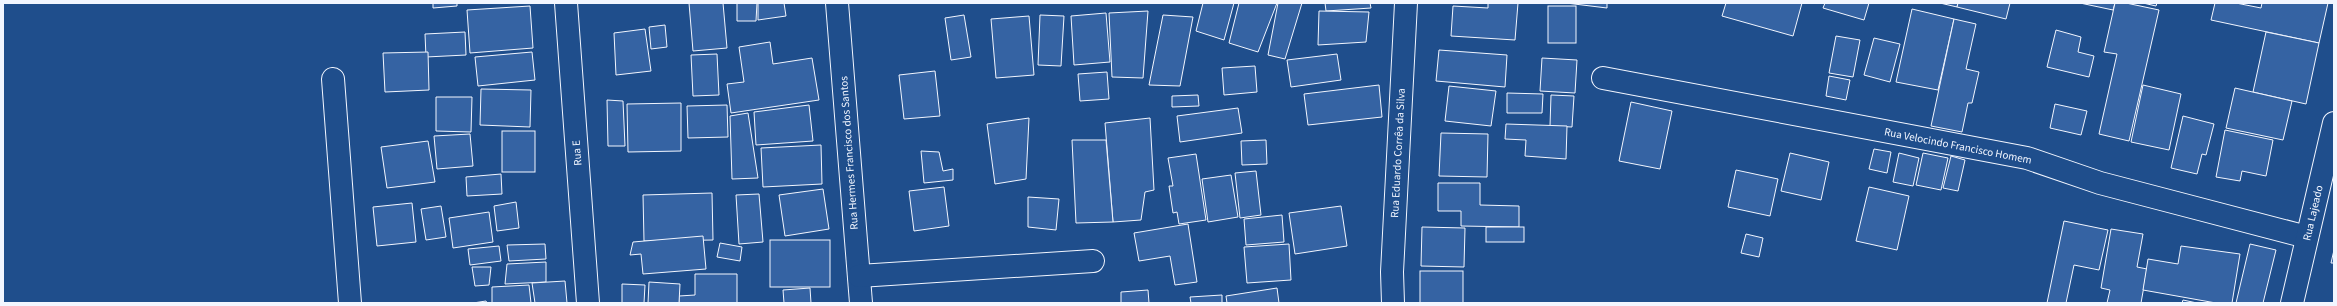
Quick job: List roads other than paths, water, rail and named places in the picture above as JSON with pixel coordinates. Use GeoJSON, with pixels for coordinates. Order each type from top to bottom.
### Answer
{"type":"FeatureCollection","features":[{"type":"Feature","properties":{"kind":"street","name":"Rua E"},"geometry":{"type":"LineString","coordinates":[[566,3],[588,303]]}},
{"type":"Feature","properties":{"kind":"street","name":"Rua Hermes Francisco dos Santos"},"geometry":{"type":"LineString","coordinates":[[837,3],[861,303]]}},
{"type":"Feature","properties":{"kind":"street","name":"Rua Eduardo Corrêa da Silva"},"geometry":{"type":"LineString","coordinates":[[1393,303],[1392,272],[1406,3]]}},
{"type":"Feature","properties":{"kind":"street","name":"Rua Velocindo Francisco Homem"},"geometry":{"type":"LineString","coordinates":[[1602,78],[2027,158],[2100,183],[2307,237]]}},
{"type":"Feature","properties":{"kind":"street"},"geometry":{"type":"LineString","coordinates":[[333,79],[350,303]]}},
{"type":"Feature","properties":{"kind":"street","name":"Rua Lajeado"},"geometry":{"type":"LineString","coordinates":[[2292,303],[2334,122]]}},
{"type":"Feature","properties":{"kind":"street"},"geometry":{"type":"LineString","coordinates":[[859,276],[1093,261]]}}]}
